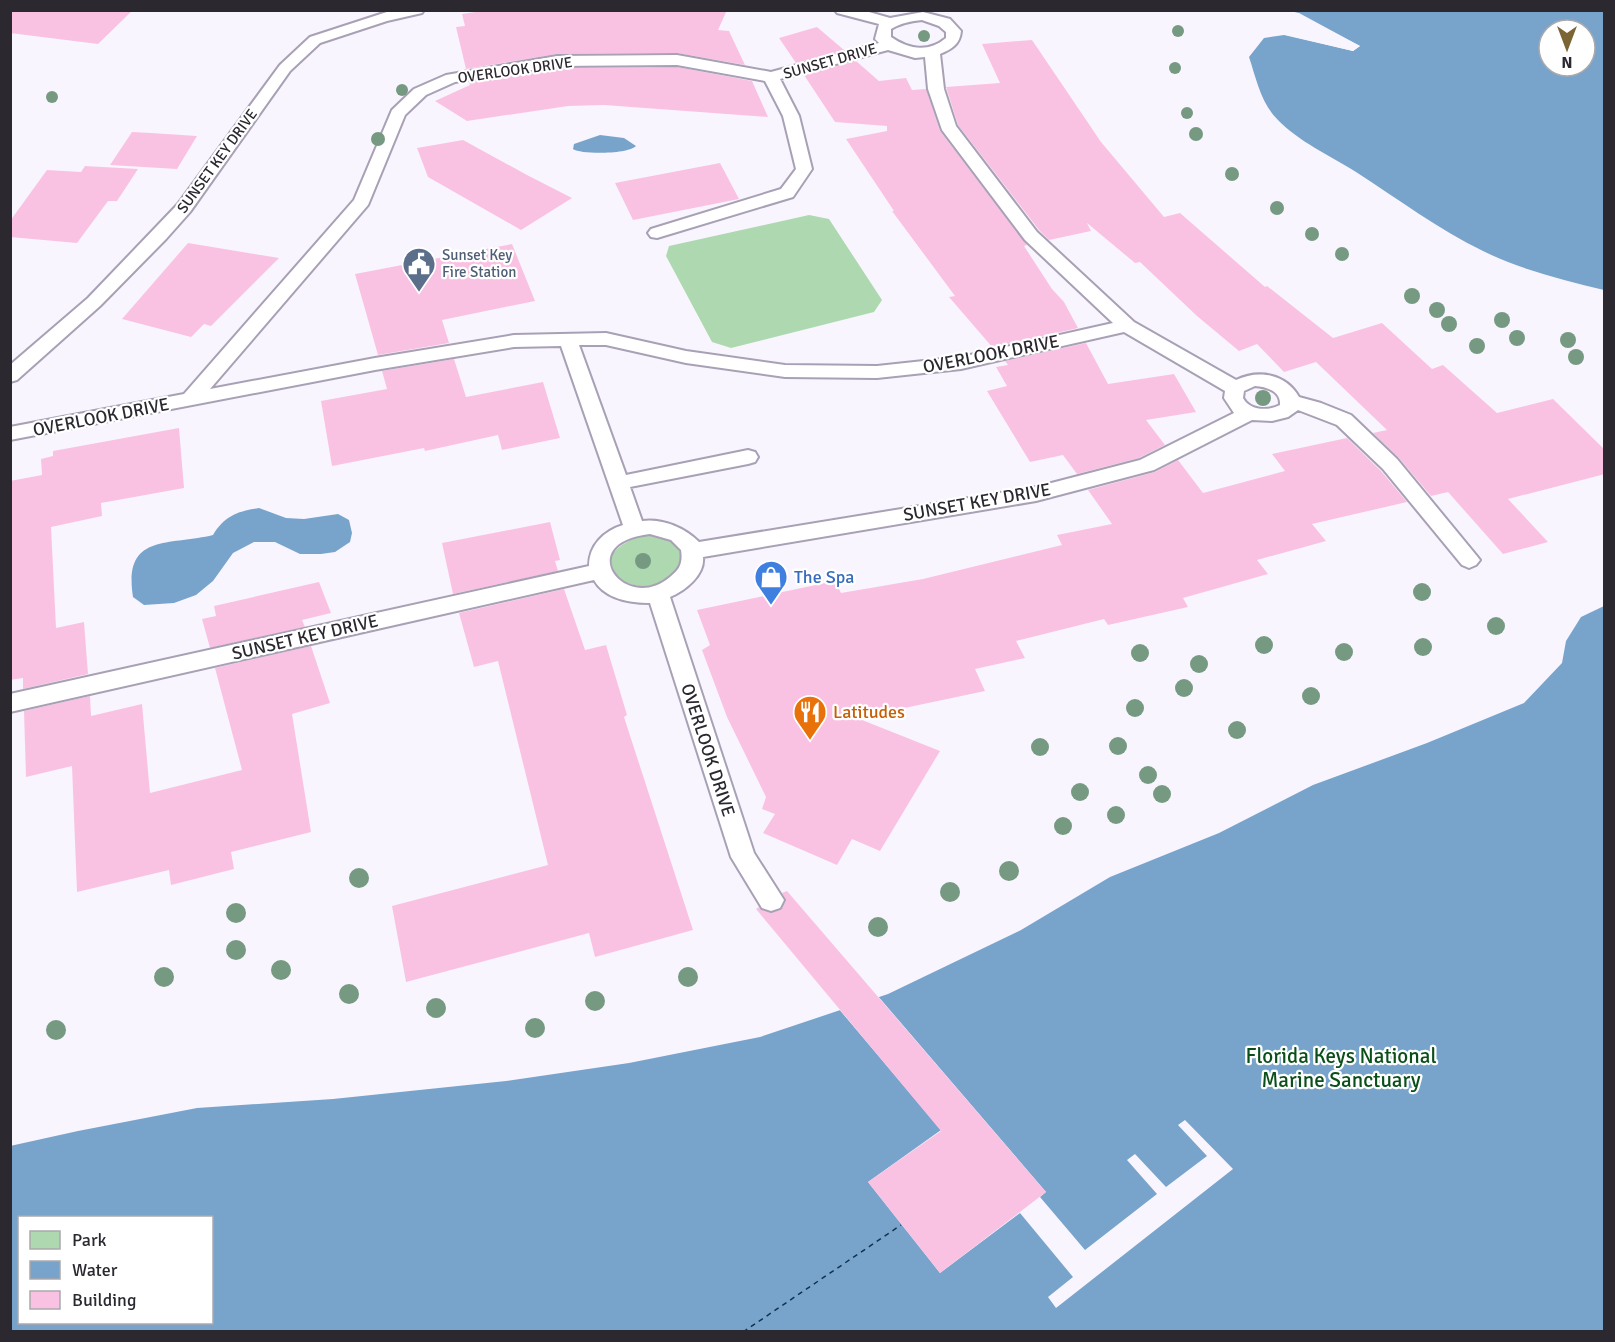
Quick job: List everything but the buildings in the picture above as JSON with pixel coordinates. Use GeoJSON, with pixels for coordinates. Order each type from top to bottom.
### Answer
{"type":"FeatureCollection","features":[{"type":"Feature","properties":{"kind":"lane","name":"SUNSET KEY DRIVE"},"geometry":{"type":"LineString","coordinates":[[10,376],[94,302],[160,235],[184,208],[285,68],[315,40],[383,17],[417,10]]}},
{"type":"Feature","properties":{"kind":"lane"},"geometry":{"type":"LineString","coordinates":[[842,10],[890,22],[923,16],[945,22],[952,28],[955,40],[942,50],[907,52],[888,45],[883,39],[882,33],[890,22]]}},
{"type":"Feature","properties":{"kind":"lane","name":"SUNSET DRIVE"},"geometry":{"type":"LineString","coordinates":[[771,77],[888,45]]}},
{"type":"Feature","properties":{"kind":"lane"},"geometry":{"type":"LineString","coordinates":[[932,52],[936,89],[948,127],[1031,236],[1127,326],[1235,388]]}},
{"type":"Feature","properties":{"kind":"lane","name":"OVERLOOK DRIVE"},"geometry":{"type":"LineString","coordinates":[[191,399],[362,201],[398,113],[420,92],[451,78],[557,61],[677,60],[771,77]]}},
{"type":"Feature","properties":{"kind":"lane"},"geometry":{"type":"LineString","coordinates":[[657,233],[787,193],[804,169],[790,116],[771,77]]}},
{"type":"Feature","properties":{"kind":"lane","name":"OVERLOOK DRIVE"},"geometry":{"type":"LineString","coordinates":[[10,434],[514,341],[606,339],[686,357],[784,371],[878,372],[961,363],[1127,326]]}},
{"type":"Feature","properties":{"kind":"lane"},"geometry":{"type":"LineString","coordinates":[[568,340],[635,529]]}},
{"type":"Feature","properties":{"kind":"lane"},"geometry":{"type":"LineString","coordinates":[[1291,402],[1288,409],[1272,416],[1250,413],[1234,401],[1233,394],[1235,388],[1252,380],[1274,383],[1283,388],[1291,402],[1314,407],[1344,420],[1390,464],[1469,560]]}},
{"type":"Feature","properties":{"kind":"lane","name":"SUNSET KEY DRIVE"},"geometry":{"type":"LineString","coordinates":[[693,551],[1036,494],[1147,465],[1250,413]]}},
{"type":"Feature","properties":{"kind":"lane"},"geometry":{"type":"LineString","coordinates":[[618,483],[748,457]]}},
{"type":"Feature","properties":{"kind":"lane"},"geometry":{"type":"LineString","coordinates":[[650,527],[664,529],[677,534],[693,551],[694,560],[687,577],[680,584],[658,594],[628,594],[614,589],[604,580],[599,571],[598,560],[602,550],[621,533],[635,529],[650,527]]}},
{"type":"Feature","properties":{"kind":"lane","name":"SUNSET KEY DRIVE"},"geometry":{"type":"LineString","coordinates":[[10,703],[599,571]]}},
{"type":"Feature","properties":{"kind":"lane","name":"OVERLOOK DRIVE"},"geometry":{"type":"LineString","coordinates":[[658,594],[742,857],[771,900]]}},
{"type":"Feature","properties":{"kind":"green space"},"geometry":{"type":"Polygon","coordinates":[[[809,215],[829,219],[882,300],[874,312],[731,348],[712,342],[666,256],[669,246],[809,215]]]}},
{"type":"Feature","properties":{"kind":"green space"},"geometry":{"type":"Polygon","coordinates":[[[645,535],[666,539],[678,547],[682,557],[679,568],[671,578],[658,584],[642,586],[625,582],[615,575],[610,568],[610,561],[613,554],[627,542],[645,535]]]}},
{"type":"Feature","properties":{"kind":"water"},"geometry":{"type":"Polygon","coordinates":[[[1292,11],[1604,11],[1604,290],[1527,269],[1497,258],[1434,223],[1305,141],[1271,113],[1260,90],[1249,57],[1264,38],[1284,35],[1353,51],[1360,46],[1292,11]]]}},
{"type":"Feature","properties":{"kind":"water"},"geometry":{"type":"Polygon","coordinates":[[[600,135],[624,138],[636,146],[624,151],[605,153],[573,149],[574,144],[600,135]]]}},
{"type":"Feature","properties":{"kind":"water"},"geometry":{"type":"Polygon","coordinates":[[[259,508],[286,518],[304,519],[338,514],[349,520],[352,533],[350,542],[335,552],[300,554],[275,542],[254,542],[233,553],[213,581],[196,595],[174,603],[144,605],[133,597],[132,576],[135,562],[142,552],[152,546],[213,535],[222,523],[232,516],[259,508]]]}},
{"type":"Feature","properties":{"kind":"water","name":"Florida Keys National Marine Sanctuary"},"geometry":{"type":"Polygon","coordinates":[[[1604,606],[1604,1331],[11,1331],[10,1146],[197,1108],[333,1099],[506,1081],[629,1063],[760,1037],[888,994],[1021,930],[1110,877],[1219,833],[1313,785],[1427,743],[1524,703],[1562,663],[1566,641],[1581,617],[1604,606]]]}},
{"type":"Feature","properties":{"kind":"pier"},"geometry":{"type":"Polygon","coordinates":[[[1289,11],[1299,13],[1360,46],[1353,51],[1278,33],[1284,32],[1352,48],[1354,46],[1289,11]]]}},
{"type":"Feature","properties":{"kind":"pier"},"geometry":{"type":"Polygon","coordinates":[[[877,995],[1046,1192],[1040,1197],[1085,1250],[1157,1194],[1127,1160],[1135,1154],[1166,1187],[1207,1156],[1178,1125],[1185,1120],[1233,1169],[1056,1308],[1048,1297],[1073,1277],[1020,1213],[940,1273],[868,1182],[941,1130],[838,1008],[877,995]]]}},
{"type":"Feature","properties":{"kind":"ferry route"},"geometry":{"type":"LineString","coordinates":[[743,1332],[901,1225]]}},
{"type":"Feature","properties":{"kind":"place","name":"Sunset Key Fire Station"},"geometry":{"type":"Point","coordinates":[419,293]}},
{"type":"Feature","properties":{"kind":"place","name":"The Spa"},"geometry":{"type":"Point","coordinates":[771,606]}},
{"type":"Feature","properties":{"kind":"place","name":"Latitudes"},"geometry":{"type":"Point","coordinates":[810,741]}}]}
